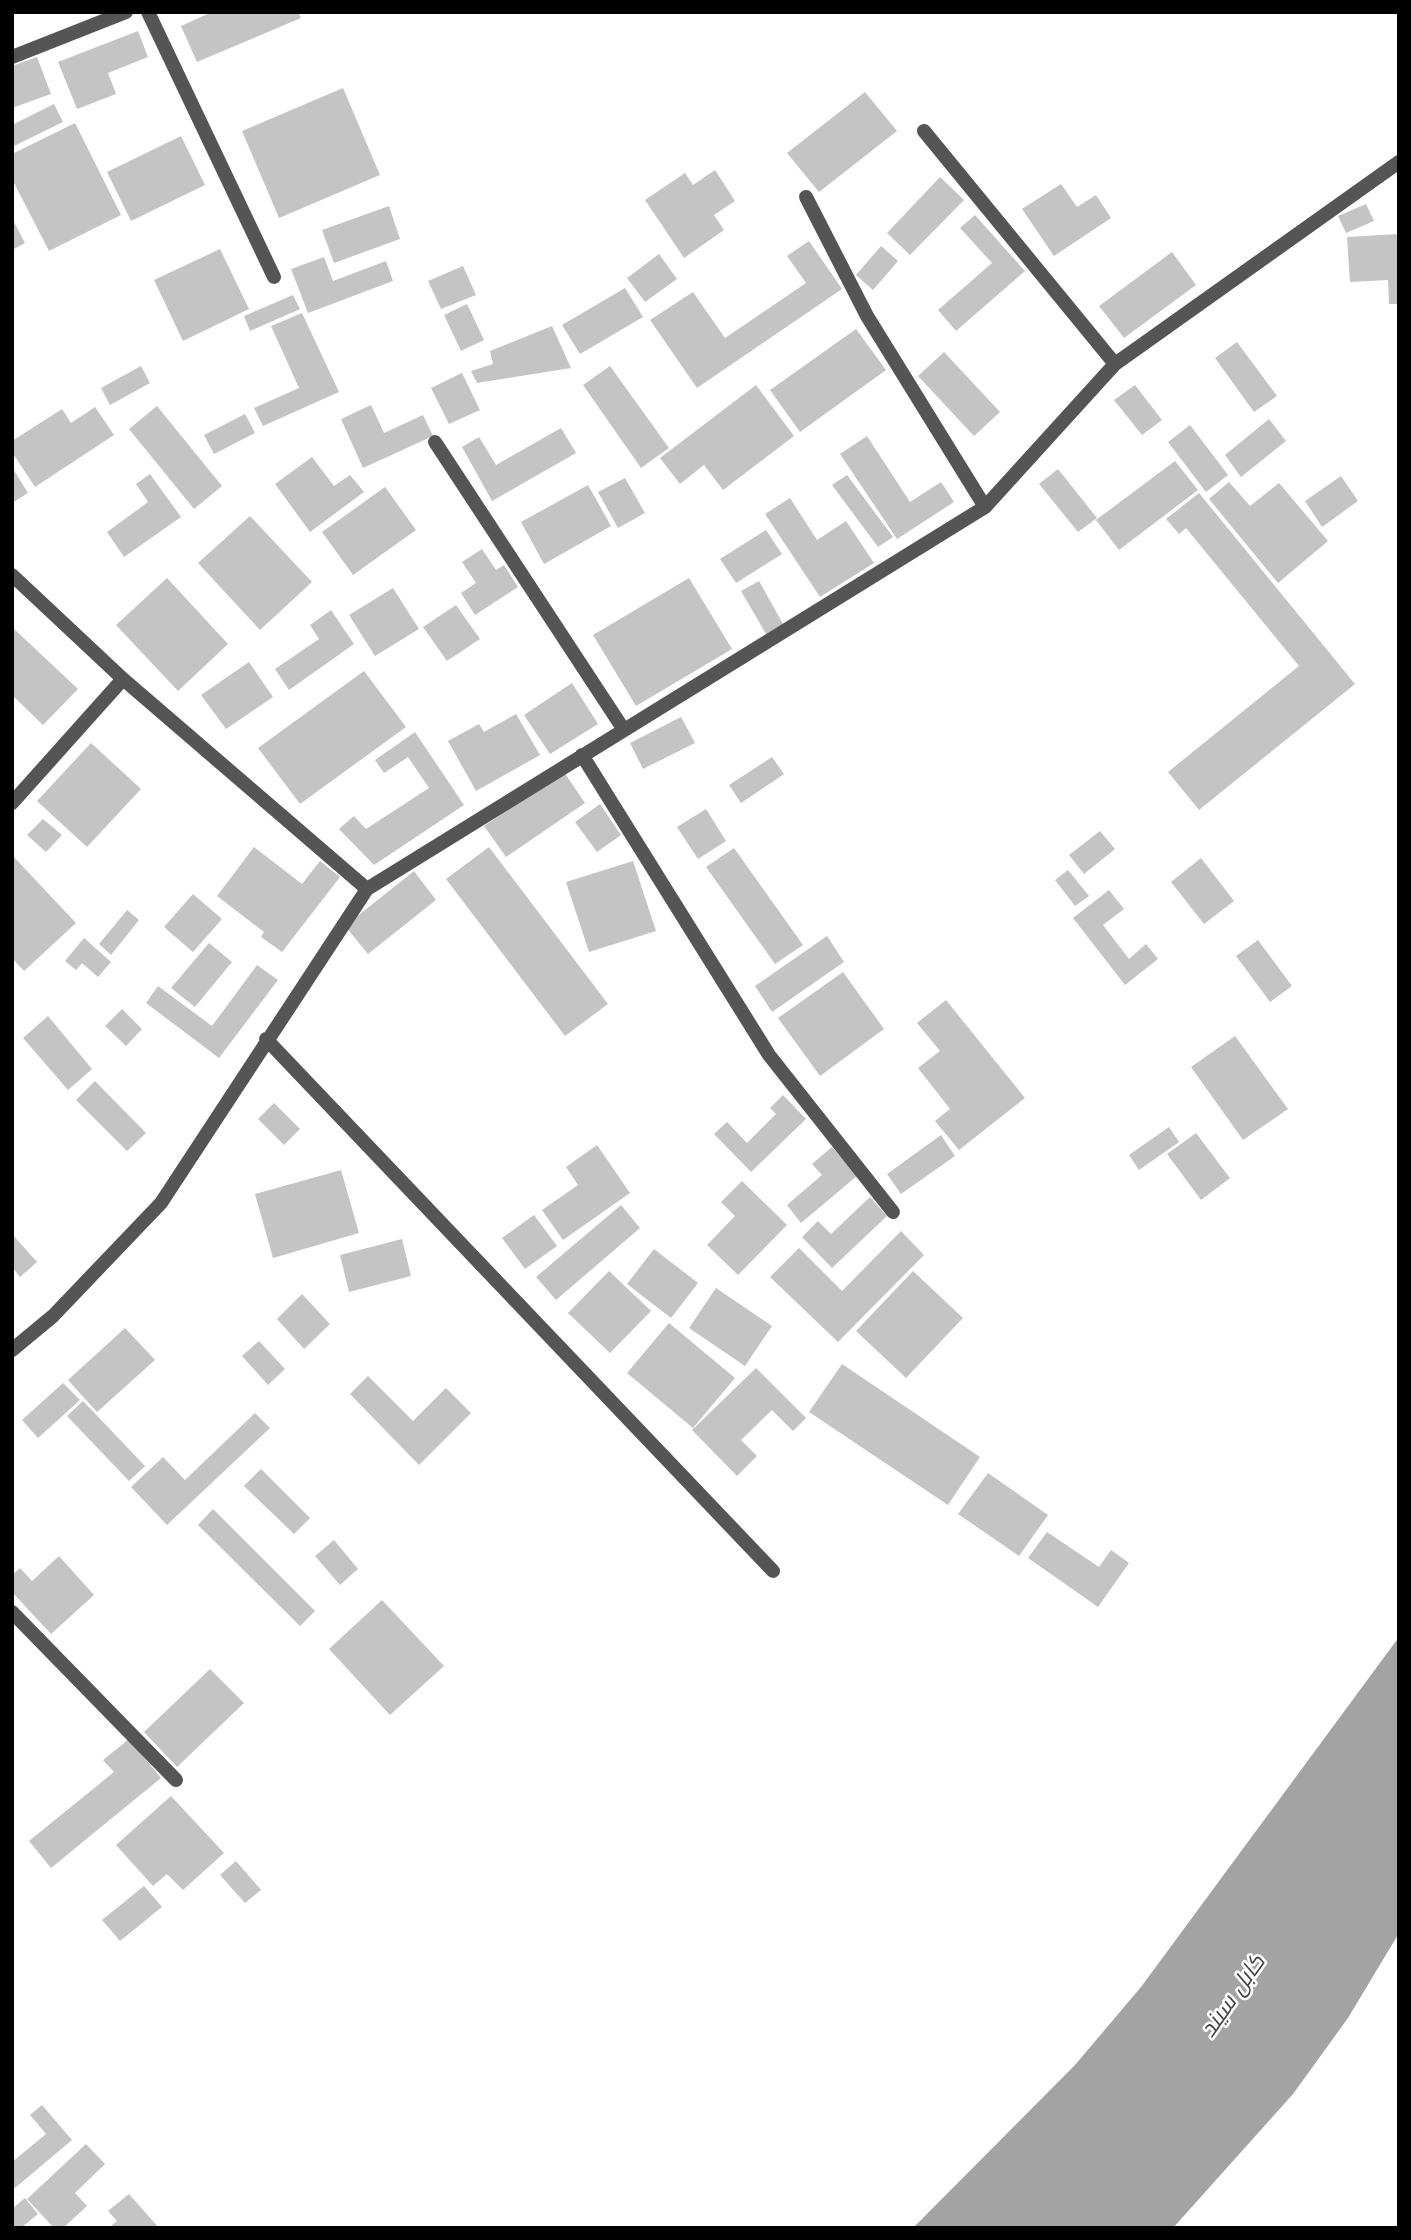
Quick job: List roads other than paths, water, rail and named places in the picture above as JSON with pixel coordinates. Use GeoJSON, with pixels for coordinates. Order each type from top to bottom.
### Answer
{"type":"FeatureCollection","features":[{"type":"Feature","properties":{"kind":"street"},"geometry":{"type":"LineString","coordinates":[[12,57],[126,12]]}},
{"type":"Feature","properties":{"kind":"street"},"geometry":{"type":"LineString","coordinates":[[148,12],[274,277]]}},
{"type":"Feature","properties":{"kind":"street"},"geometry":{"type":"LineString","coordinates":[[924,131],[1115,364]]}},
{"type":"Feature","properties":{"kind":"street"},"geometry":{"type":"LineString","coordinates":[[12,1350],[54,1316],[161,1203],[266,1039],[367,889],[985,507],[1115,364],[1399,162]]}},
{"type":"Feature","properties":{"kind":"street"},"geometry":{"type":"LineString","coordinates":[[806,197],[867,316],[985,507]]}},
{"type":"Feature","properties":{"kind":"street"},"geometry":{"type":"LineString","coordinates":[[435,442],[624,730]]}},
{"type":"Feature","properties":{"kind":"street"},"geometry":{"type":"LineString","coordinates":[[12,575],[122,680],[367,889]]}},
{"type":"Feature","properties":{"kind":"street"},"geometry":{"type":"LineString","coordinates":[[12,803],[122,680]]}},
{"type":"Feature","properties":{"kind":"street"},"geometry":{"type":"LineString","coordinates":[[582,755],[769,1055],[893,1212]]}},
{"type":"Feature","properties":{"kind":"street"},"geometry":{"type":"LineString","coordinates":[[266,1039],[773,1571]]}},
{"type":"Feature","properties":{"kind":"street"},"geometry":{"type":"LineString","coordinates":[[12,1612],[176,1780]]}},
{"type":"Feature","properties":{"kind":"water","name":"کابل سيند"},"geometry":{"type":"Polygon","coordinates":[[[1399,1637],[1399,1933],[1348,2018],[1293,2094],[1173,2228],[913,2228],[1075,2065],[1141,1987],[1399,1637]]]}}]}
